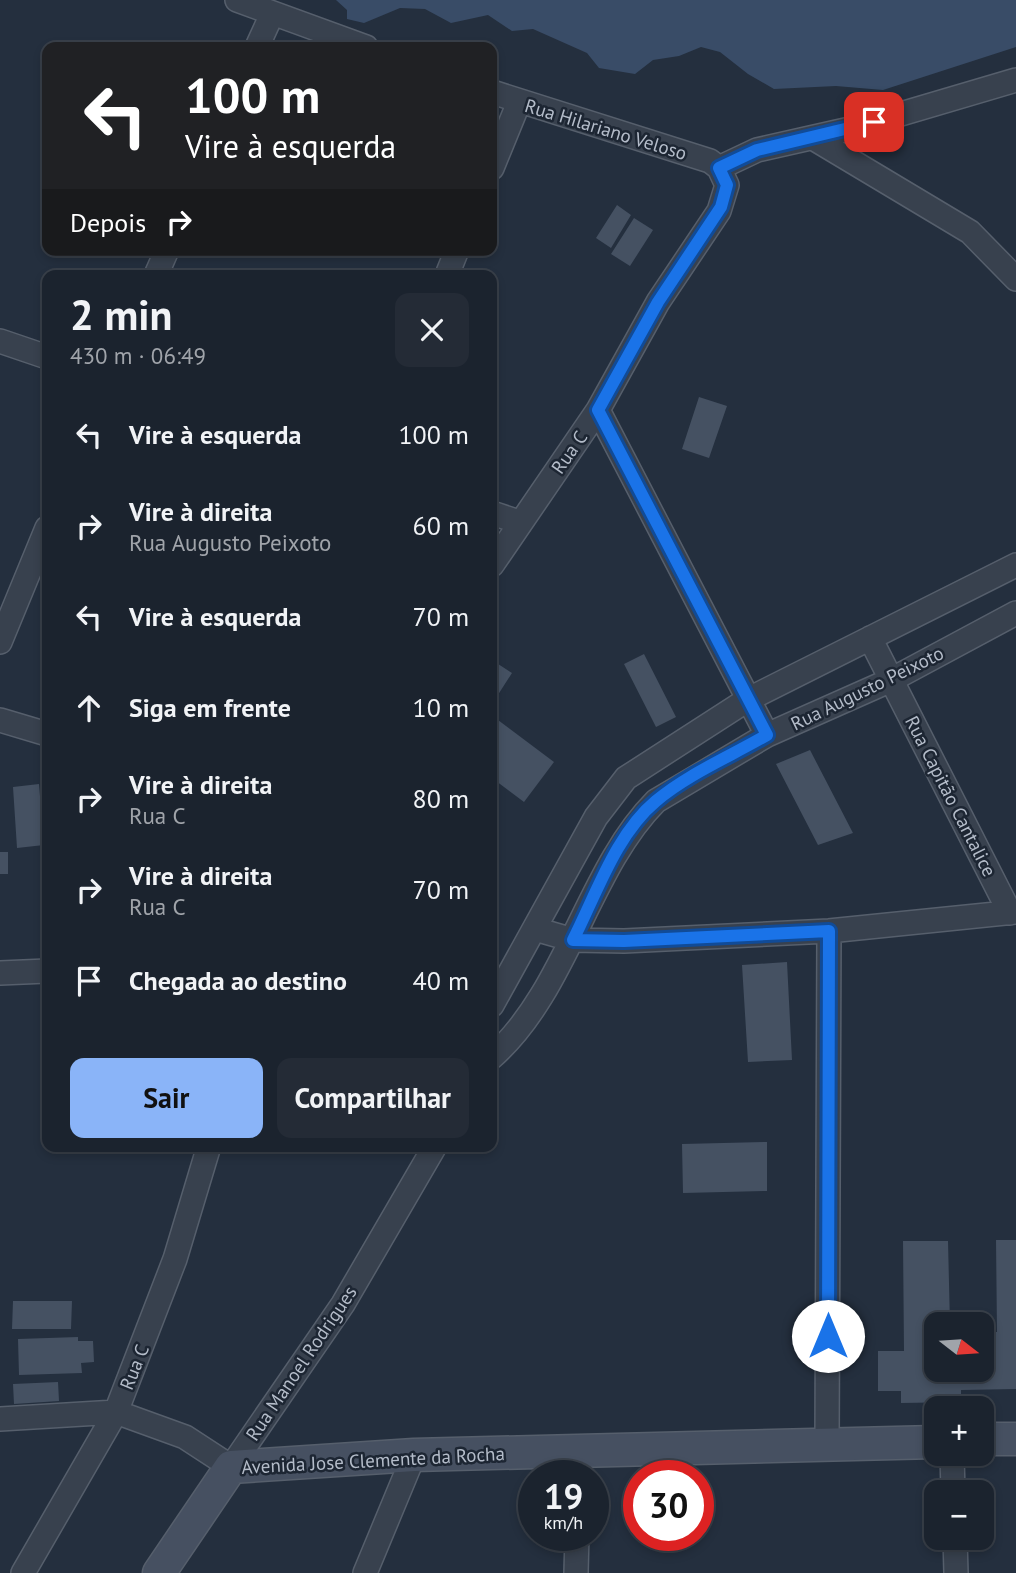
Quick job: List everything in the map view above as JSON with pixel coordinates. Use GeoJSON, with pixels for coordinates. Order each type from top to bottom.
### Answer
{"type":"FeatureCollection","features":[{"type":"Feature","properties":{"kind":"street"},"geometry":{"type":"LineString","coordinates":[[237,0],[352,42]]}},
{"type":"Feature","properties":{"kind":"street"},"geometry":{"type":"LineString","coordinates":[[259,42],[272,13]]}},
{"type":"Feature","properties":{"kind":"street"},"geometry":{"type":"LineString","coordinates":[[719,168],[757,150],[813,138],[1016,80]]}},
{"type":"Feature","properties":{"kind":"street","name":"Rua Hilariano Veloso"},"geometry":{"type":"LineString","coordinates":[[497,94],[705,159],[719,168]]}},
{"type":"Feature","properties":{"kind":"street"},"geometry":{"type":"LineString","coordinates":[[497,156],[520,102]]}},
{"type":"Feature","properties":{"kind":"street"},"geometry":{"type":"LineString","coordinates":[[813,138],[970,232],[1016,278]]}},
{"type":"Feature","properties":{"kind":"street","name":"Rua C"},"geometry":{"type":"LineString","coordinates":[[497,557],[598,410],[658,302],[721,207],[727,185],[719,168]]}},
{"type":"Feature","properties":{"kind":"street"},"geometry":{"type":"LineString","coordinates":[[0,341],[42,355]]}},
{"type":"Feature","properties":{"kind":"street"},"geometry":{"type":"LineString","coordinates":[[598,410],[767,735]]}},
{"type":"Feature","properties":{"kind":"street"},"geometry":{"type":"LineString","coordinates":[[497,515],[519,522]]}},
{"type":"Feature","properties":{"kind":"street"},"geometry":{"type":"LineString","coordinates":[[0,642],[42,540]]}},
{"type":"Feature","properties":{"kind":"street"},"geometry":{"type":"LineString","coordinates":[[497,996],[596,817],[626,778],[747,700],[1016,565]]}},
{"type":"Feature","properties":{"kind":"street","name":"Rua Augusto Peixoto"},"geometry":{"type":"LineString","coordinates":[[497,1052],[513,1036],[573,940],[616,855],[640,817],[674,789],[767,735],[891,680],[1016,612]]}},
{"type":"Feature","properties":{"kind":"street","name":"Rua Capitão Cantalice"},"geometry":{"type":"LineString","coordinates":[[870,638],[1013,913]]}},
{"type":"Feature","properties":{"kind":"street"},"geometry":{"type":"LineString","coordinates":[[0,720],[42,733]]}},
{"type":"Feature","properties":{"kind":"street"},"geometry":{"type":"LineString","coordinates":[[535,929],[573,940],[624,941],[829,931],[1013,913]]}},
{"type":"Feature","properties":{"kind":"street"},"geometry":{"type":"LineString","coordinates":[[827,1443],[829,931]]}},
{"type":"Feature","properties":{"kind":"street"},"geometry":{"type":"LineString","coordinates":[[0,973],[42,971]]}},
{"type":"Feature","properties":{"kind":"street","name":"Rua C"},"geometry":{"type":"LineString","coordinates":[[23,1573],[116,1412],[174,1259],[207,1152]]}},
{"type":"Feature","properties":{"kind":"street","name":"Rua Manoel Rodrigues"},"geometry":{"type":"LineString","coordinates":[[159,1573],[343,1304],[432,1152]]}},
{"type":"Feature","properties":{"kind":"street"},"geometry":{"type":"LineString","coordinates":[[0,1419],[116,1412],[185,1437],[210,1450],[230,1467]]}},
{"type":"Feature","properties":{"kind":"street"},"geometry":{"type":"LineString","coordinates":[[994,1439],[1016,1439]]}},
{"type":"Feature","properties":{"kind":"street","name":"Avenida Jose Clemente da Rocha"},"geometry":{"type":"LineString","coordinates":[[609,1462],[827,1443],[924,1442]]}},
{"type":"Feature","properties":{"kind":"street"},"geometry":{"type":"LineString","coordinates":[[365,1573],[414,1455]]}},
{"type":"Feature","properties":{"kind":"street","name":"Avenida Jose Clemente da Rocha"},"geometry":{"type":"LineString","coordinates":[[230,1467],[414,1455],[518,1461]]}},
{"type":"Feature","properties":{"kind":"street"},"geometry":{"type":"LineString","coordinates":[[955,1550],[956,1573]]}},
{"type":"Feature","properties":{"kind":"street"},"geometry":{"type":"LineString","coordinates":[[576,1573],[577,1551]]}},
{"type":"Feature","properties":{"kind":"water"},"geometry":{"type":"Polygon","coordinates":[[[336,0],[1016,0],[1016,47],[883,90],[836,86],[774,89],[748,74],[720,52],[701,47],[679,56],[653,60],[635,74],[599,68],[587,53],[533,29],[512,31],[488,15],[451,23],[425,9],[400,8],[364,23],[347,19],[347,10],[336,0]]]}},
{"type":"Feature","properties":{"kind":"building"},"geometry":{"type":"Polygon","coordinates":[[[617,205],[631,215],[611,248],[596,238],[617,205]]]}},
{"type":"Feature","properties":{"kind":"building"},"geometry":{"type":"Polygon","coordinates":[[[634,218],[653,230],[630,266],[611,254],[634,218]]]}},
{"type":"Feature","properties":{"kind":"building"},"geometry":{"type":"Polygon","coordinates":[[[699,397],[727,406],[709,458],[682,449],[699,397]]]}},
{"type":"Feature","properties":{"kind":"building"},"geometry":{"type":"Polygon","coordinates":[[[644,654],[676,717],[656,727],[624,664],[644,654]]]}},
{"type":"Feature","properties":{"kind":"building"},"geometry":{"type":"Polygon","coordinates":[[[497,663],[512,673],[497,696],[497,663]]]}},
{"type":"Feature","properties":{"kind":"building"},"geometry":{"type":"Polygon","coordinates":[[[497,719],[554,762],[524,802],[497,782],[497,719]]]}},
{"type":"Feature","properties":{"kind":"building"},"geometry":{"type":"Polygon","coordinates":[[[810,750],[853,833],[818,845],[776,764],[810,750]]]}},
{"type":"Feature","properties":{"kind":"building"},"geometry":{"type":"Polygon","coordinates":[[[39,784],[42,845],[17,848],[13,787],[39,784]]]}},
{"type":"Feature","properties":{"kind":"building"},"geometry":{"type":"Polygon","coordinates":[[[0,852],[8,852],[8,874],[0,874],[0,852]]]}},
{"type":"Feature","properties":{"kind":"building"},"geometry":{"type":"Polygon","coordinates":[[[787,962],[792,1060],[748,1062],[742,965],[787,962]]]}},
{"type":"Feature","properties":{"kind":"building"},"geometry":{"type":"Polygon","coordinates":[[[767,1142],[767,1191],[683,1193],[682,1144],[767,1142]]]}},
{"type":"Feature","properties":{"kind":"building"},"geometry":{"type":"Polygon","coordinates":[[[996,1240],[1016,1240],[1016,1389],[961,1390],[961,1396],[924,1396],[924,1403],[901,1403],[901,1391],[878,1391],[878,1351],[904,1351],[903,1241],[948,1241],[950,1312],[924,1312],[924,1382],[994,1382],[994,1332],[997,1332],[996,1240]]]}},
{"type":"Feature","properties":{"kind":"building"},"geometry":{"type":"Polygon","coordinates":[[[13,1301],[72,1301],[71,1329],[12,1329],[13,1301]]]}},
{"type":"Feature","properties":{"kind":"building"},"geometry":{"type":"Polygon","coordinates":[[[78,1337],[78,1341],[93,1341],[94,1362],[81,1363],[82,1373],[19,1375],[18,1339],[78,1337]]]}},
{"type":"Feature","properties":{"kind":"building"},"geometry":{"type":"Polygon","coordinates":[[[58,1382],[59,1401],[14,1404],[13,1384],[58,1382]]]}},
{"type":"Feature","properties":{"kind":"route"},"geometry":{"type":"LineString","coordinates":[[828,1336],[829,931],[624,941],[573,940],[616,855],[640,817],[656,801],[674,789],[767,735],[598,410],[658,302],[719,211],[727,185],[719,168],[757,150],[850,130],[874,122]]}}]}
